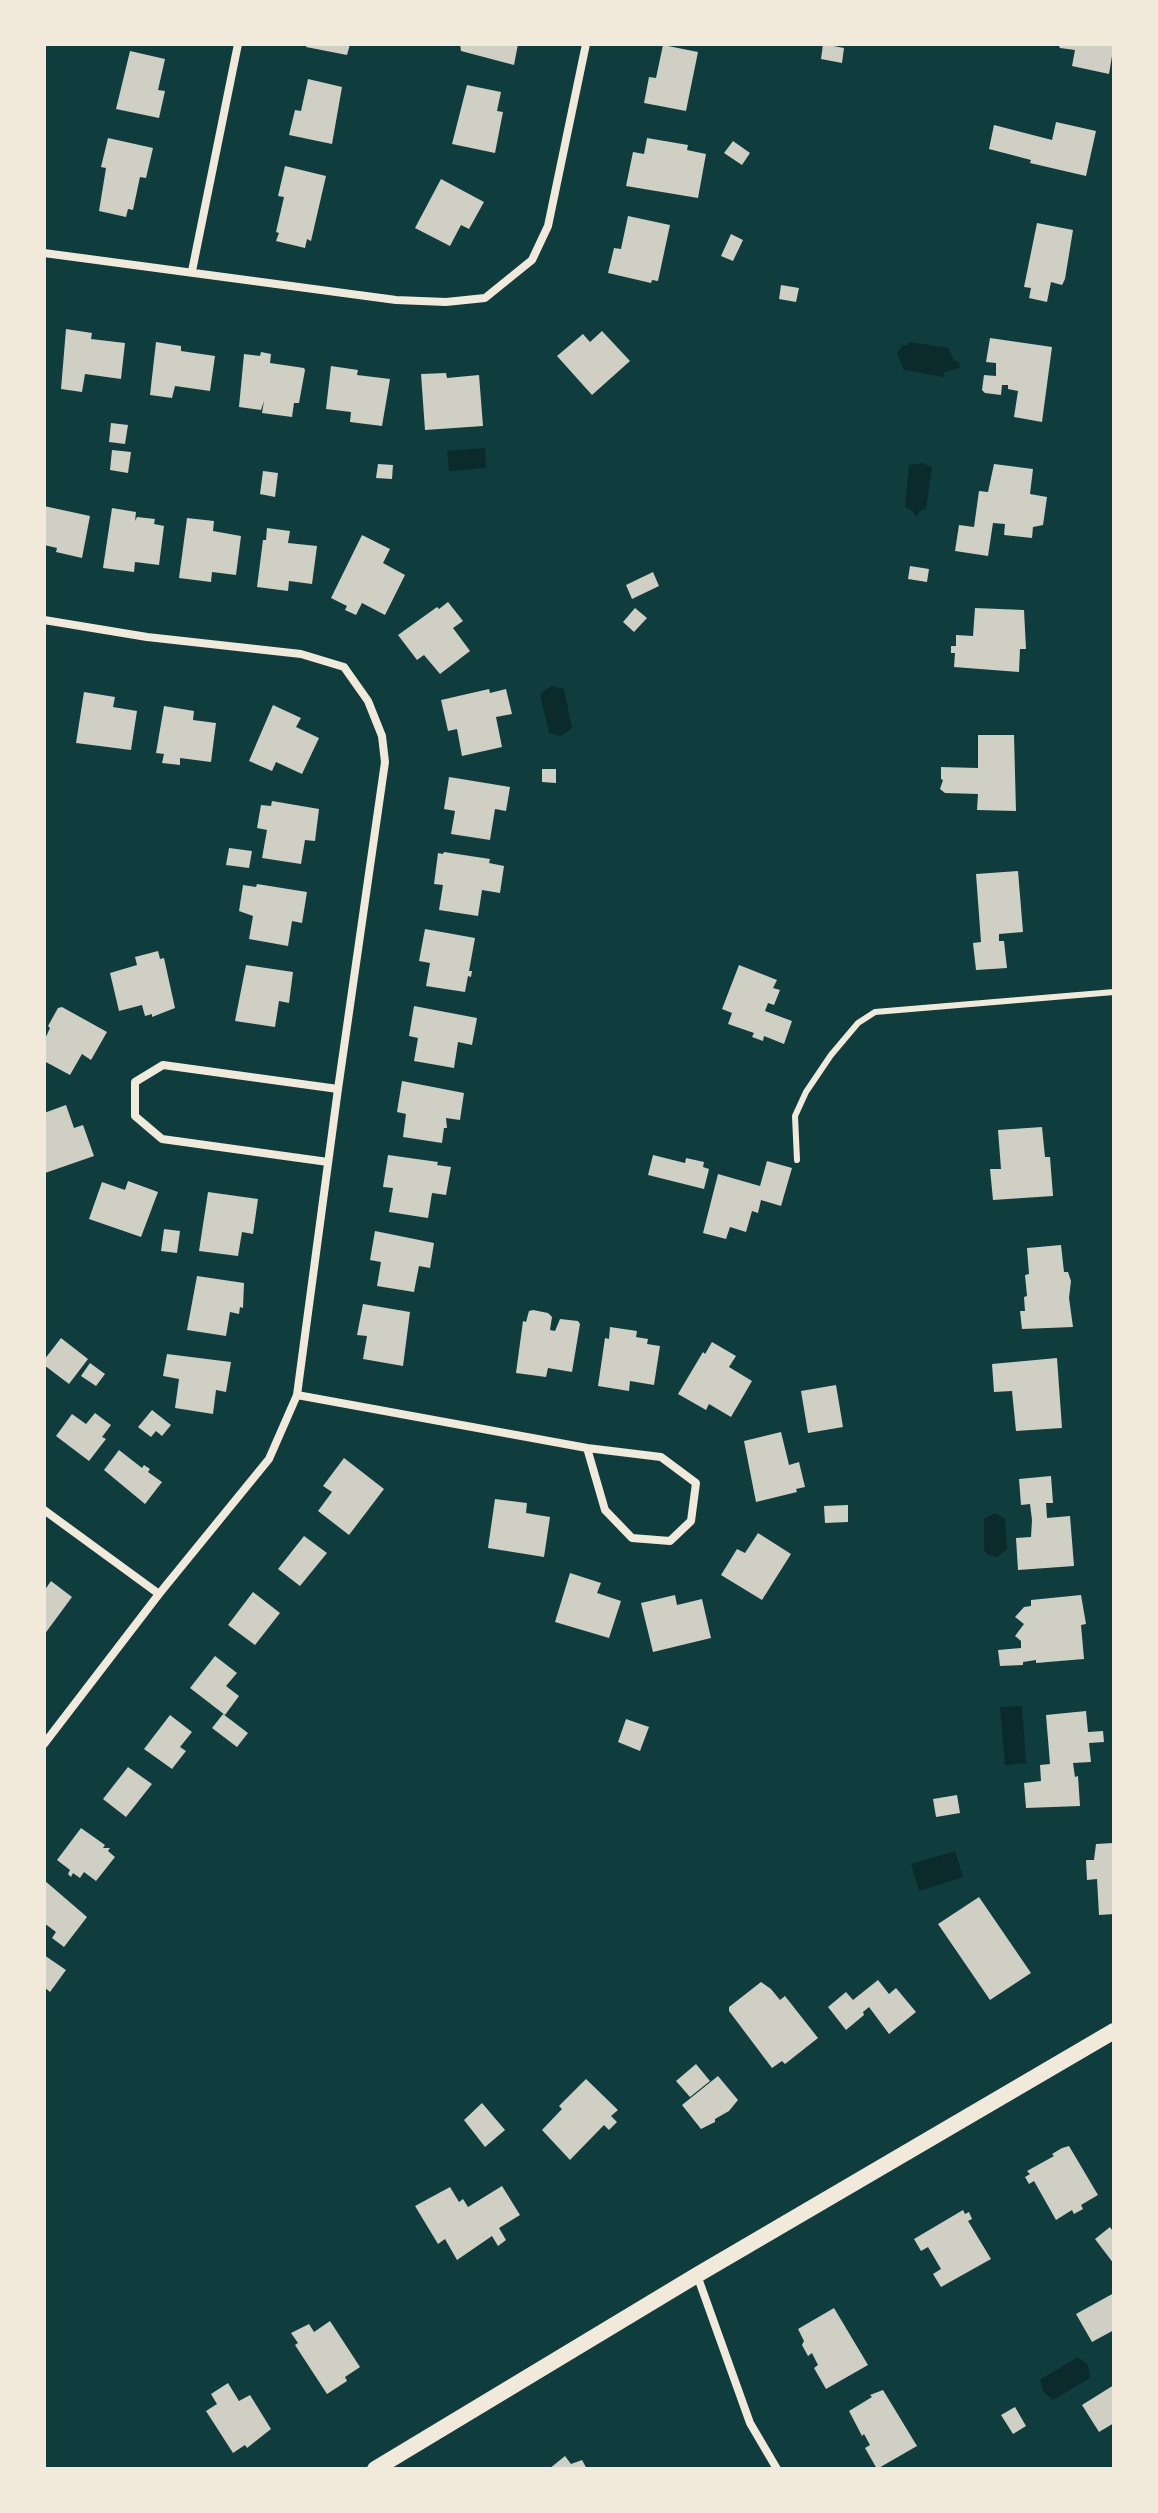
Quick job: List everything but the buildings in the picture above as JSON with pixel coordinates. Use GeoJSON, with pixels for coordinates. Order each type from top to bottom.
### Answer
{"type":"FeatureCollection","features":[{"type":"Feature","properties":{"kind":"main road"},"geometry":{"type":"LineString","coordinates":[[375,2469],[697,2275],[1114,2031]]}},
{"type":"Feature","properties":{"kind":"street"},"geometry":{"type":"LineString","coordinates":[[192,271],[238,44]]}},
{"type":"Feature","properties":{"kind":"street"},"geometry":{"type":"LineString","coordinates":[[44,253],[396,300],[446,302],[485,298],[532,260],[548,226],[586,44]]}},
{"type":"Feature","properties":{"kind":"street"},"geometry":{"type":"LineString","coordinates":[[44,620],[147,637],[301,654],[344,667],[368,701],[382,736],[385,762],[297,1395],[269,1459],[159,1594],[44,1744]]}},
{"type":"Feature","properties":{"kind":"street"},"geometry":{"type":"LineString","coordinates":[[328,1162],[162,1139],[135,1116],[135,1082],[163,1065],[338,1089]]}},
{"type":"Feature","properties":{"kind":"street"},"geometry":{"type":"LineString","coordinates":[[297,1395],[587,1448],[661,1457],[696,1483],[691,1521],[670,1541],[632,1538],[605,1510],[587,1448]]}},
{"type":"Feature","properties":{"kind":"street"},"geometry":{"type":"LineString","coordinates":[[44,1510],[159,1594]]}},
{"type":"Feature","properties":{"kind":"street"},"geometry":{"type":"LineString","coordinates":[[697,2275],[750,2423],[777,2469]]}},
{"type":"Feature","properties":{"kind":"lane"},"geometry":{"type":"LineString","coordinates":[[797,1160],[795,1116],[806,1092],[858,1023],[875,1012],[1114,992]]}},
{"type":"Feature","properties":{"kind":"water"},"geometry":{"type":"Polygon","coordinates":[[[909,342],[948,348],[960,368],[944,372],[944,377],[904,370],[897,353],[909,342]]]}},
{"type":"Feature","properties":{"kind":"water"},"geometry":{"type":"Polygon","coordinates":[[[485,448],[486,468],[449,471],[447,451],[485,448]]]}},
{"type":"Feature","properties":{"kind":"water"},"geometry":{"type":"Polygon","coordinates":[[[922,463],[932,467],[926,509],[916,517],[913,511],[905,507],[909,465],[922,463]]]}},
{"type":"Feature","properties":{"kind":"water"},"geometry":{"type":"Polygon","coordinates":[[[551,686],[564,689],[572,728],[561,736],[549,733],[540,694],[551,686]]]}},
{"type":"Feature","properties":{"kind":"water"},"geometry":{"type":"Polygon","coordinates":[[[995,1513],[1005,1519],[1007,1549],[997,1557],[984,1550],[984,1519],[995,1513]]]}},
{"type":"Feature","properties":{"kind":"water"},"geometry":{"type":"Polygon","coordinates":[[[1022,1706],[1026,1763],[1005,1765],[1000,1707],[1022,1706]]]}},
{"type":"Feature","properties":{"kind":"water"},"geometry":{"type":"Polygon","coordinates":[[[955,1851],[963,1877],[919,1891],[911,1864],[955,1851]]]}},
{"type":"Feature","properties":{"kind":"water"},"geometry":{"type":"Polygon","coordinates":[[[1078,2357],[1088,2365],[1090,2378],[1053,2400],[1043,2391],[1040,2380],[1078,2357]]]}}]}
